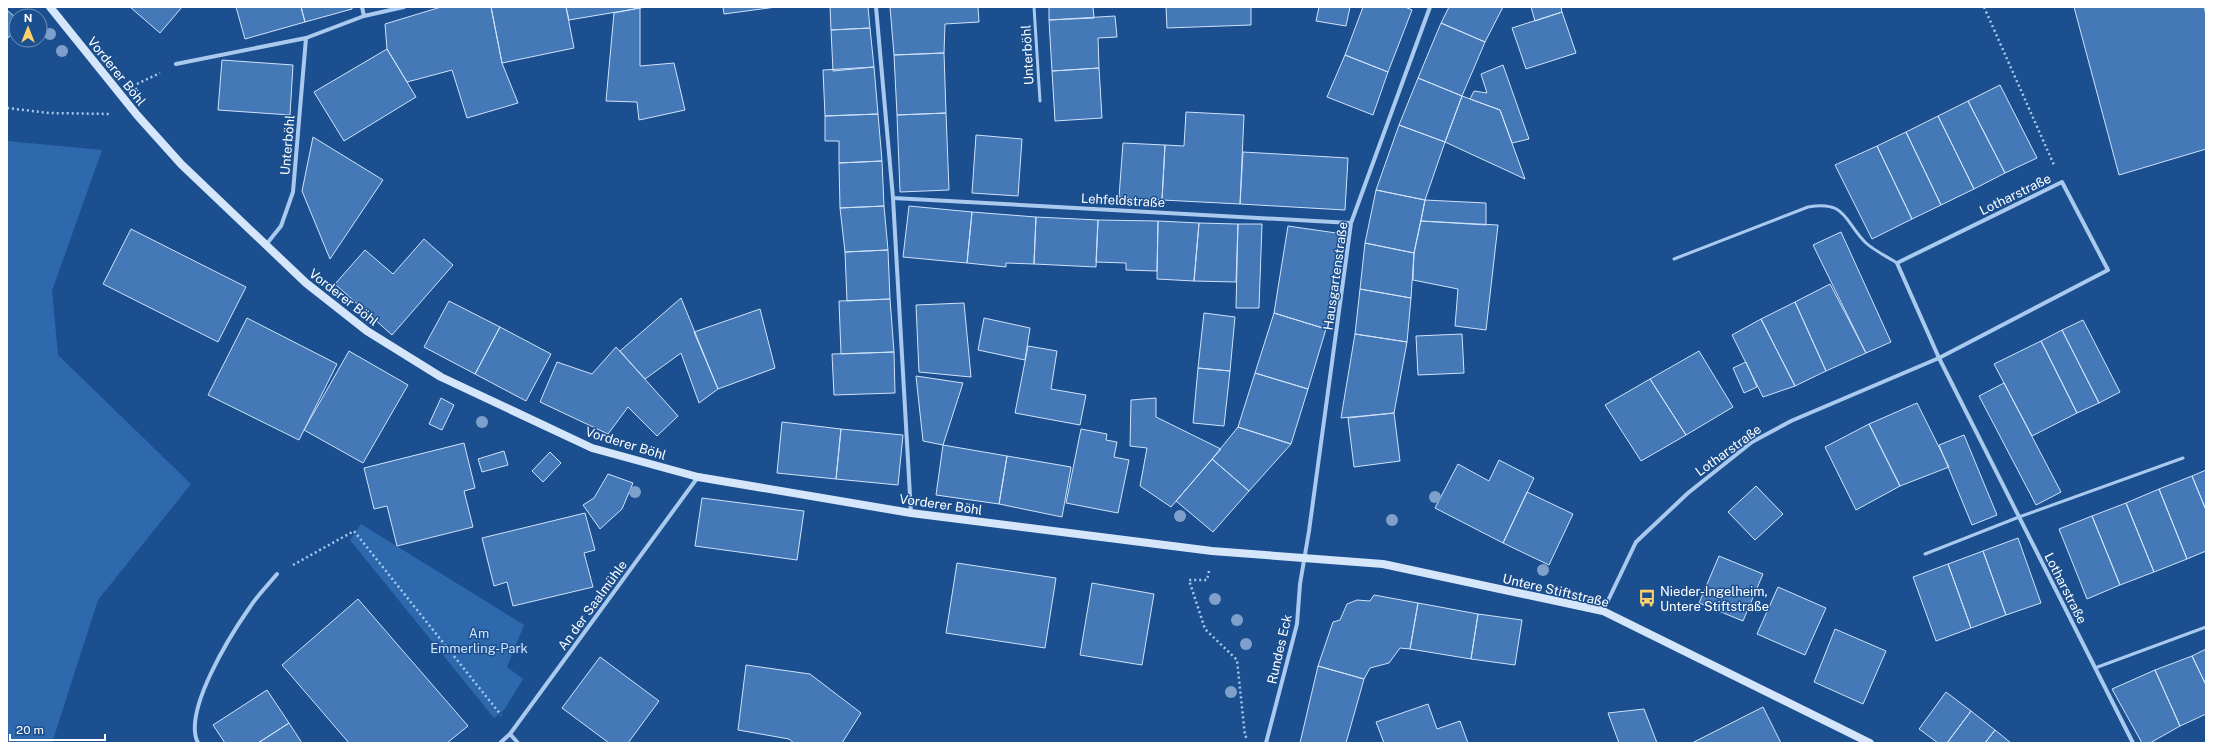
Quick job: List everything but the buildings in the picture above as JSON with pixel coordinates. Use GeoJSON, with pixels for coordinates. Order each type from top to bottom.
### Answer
{"type":"FeatureCollection","features":[{"type":"Feature","properties":{"kind":"main road","name":"Vorderer Böhl"},"geometry":{"type":"LineString","coordinates":[[50,7],[137,115],[181,164],[265,246],[306,283],[367,331],[441,377],[592,448],[698,477],[911,513],[1212,551],[1305,559]]}},
{"type":"Feature","properties":{"kind":"main road","name":"Untere Stiftstraße"},"geometry":{"type":"LineString","coordinates":[[1305,559],[1383,564],[1603,611],[1870,743]]}},
{"type":"Feature","properties":{"kind":"street"},"geometry":{"type":"LineString","coordinates":[[362,7],[364,16]]}},
{"type":"Feature","properties":{"kind":"street"},"geometry":{"type":"LineString","coordinates":[[176,64],[306,38],[364,16],[404,7]]}},
{"type":"Feature","properties":{"kind":"street"},"geometry":{"type":"LineString","coordinates":[[876,7],[893,198],[911,513]]}},
{"type":"Feature","properties":{"kind":"street","name":"Hausgartenstraße"},"geometry":{"type":"LineString","coordinates":[[1305,559],[1351,223],[1430,7]]}},
{"type":"Feature","properties":{"kind":"street","name":"Unterböhl"},"geometry":{"type":"LineString","coordinates":[[265,246],[281,226],[293,192],[306,38]]}},
{"type":"Feature","properties":{"kind":"street","name":"Lotharstraße"},"geometry":{"type":"LineString","coordinates":[[1603,611],[1636,542],[1688,493],[1752,442],[1791,421],[1940,358],[2108,270],[2062,182],[1897,263],[1940,358],[2132,743]]}},
{"type":"Feature","properties":{"kind":"street","name":"Lehfeldstraße"},"geometry":{"type":"LineString","coordinates":[[893,198],[1351,223]]}},
{"type":"Feature","properties":{"kind":"street","name":"An der Saalmühle"},"geometry":{"type":"LineString","coordinates":[[510,734],[698,477]]}},
{"type":"Feature","properties":{"kind":"street","name":"Rundes Eck"},"geometry":{"type":"LineString","coordinates":[[1266,743],[1297,624],[1300,584],[1305,559]]}},
{"type":"Feature","properties":{"kind":"street"},"geometry":{"type":"LineString","coordinates":[[198,743],[195,737],[199,700],[219,658],[250,606],[277,574]]}},
{"type":"Feature","properties":{"kind":"street"},"geometry":{"type":"LineString","coordinates":[[500,743],[510,734],[518,743]]}},
{"type":"Feature","properties":{"kind":"lane","name":"Unterböhl"},"geometry":{"type":"LineString","coordinates":[[1034,7],[1040,101]]}},
{"type":"Feature","properties":{"kind":"lane"},"geometry":{"type":"LineString","coordinates":[[1674,259],[1808,207],[1824,204],[1833,206],[1844,215],[1865,242],[1897,263]]}},
{"type":"Feature","properties":{"kind":"lane"},"geometry":{"type":"LineString","coordinates":[[1925,554],[2020,517],[2183,458]]}},
{"type":"Feature","properties":{"kind":"lane"},"geometry":{"type":"LineString","coordinates":[[2095,668],[2206,627]]}},
{"type":"Feature","properties":{"kind":"path"},"geometry":{"type":"LineString","coordinates":[[1984,7],[2062,182]]}},
{"type":"Feature","properties":{"kind":"path"},"geometry":{"type":"LineString","coordinates":[[7,108],[49,113],[137,115],[137,84],[176,64]]}},
{"type":"Feature","properties":{"kind":"path"},"geometry":{"type":"LineString","coordinates":[[277,574],[354,532],[500,713],[510,734]]}},
{"type":"Feature","properties":{"kind":"path"},"geometry":{"type":"LineString","coordinates":[[1212,551],[1207,580],[1189,580],[1205,628],[1237,660],[1245,736],[1250,740]]}},
{"type":"Feature","properties":{"kind":"green space"},"geometry":{"type":"Polygon","coordinates":[[[7,141],[102,150],[52,291],[58,355],[191,484],[98,600],[52,743],[7,743],[7,141]]]}},
{"type":"Feature","properties":{"kind":"green space","name":"Am Emmerling-Park"},"geometry":{"type":"Polygon","coordinates":[[[361,524],[524,625],[507,667],[523,679],[504,710],[494,718],[350,540],[361,524]]]}},
{"type":"Feature","properties":{"kind":"place","name":"Nieder-Ingelheim, Untere Stiftstraße"},"geometry":{"type":"Point","coordinates":[1647,598]}}]}
